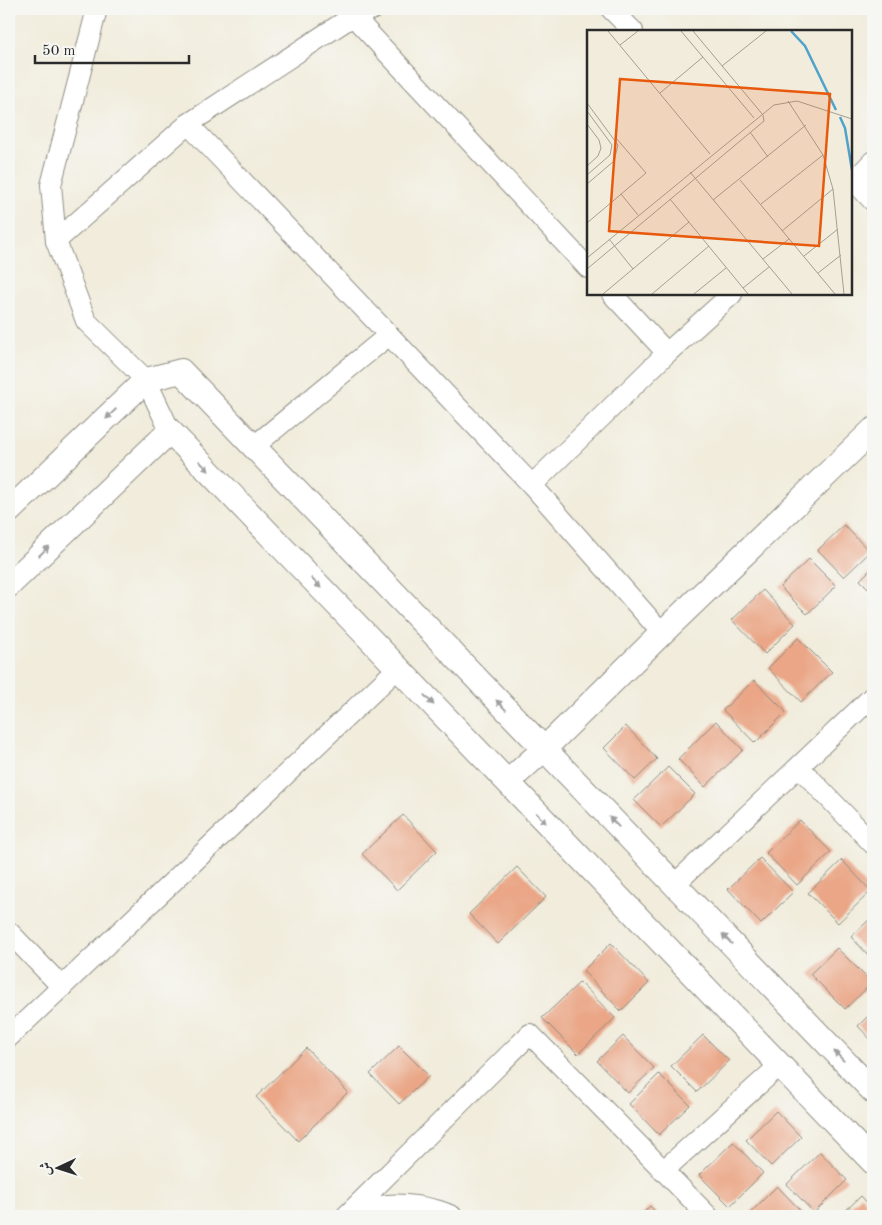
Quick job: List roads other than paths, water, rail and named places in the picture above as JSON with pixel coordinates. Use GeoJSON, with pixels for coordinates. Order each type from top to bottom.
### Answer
{"type":"FeatureCollection","features":[{"type":"Feature","properties":{"kind":"street"},"geometry":{"type":"LineString","coordinates":[[97,9],[52,185],[56,241],[86,321],[146,380],[170,431],[873,1162]]}},
{"type":"Feature","properties":{"kind":"street"},"geometry":{"type":"LineString","coordinates":[[56,241],[188,124],[353,16],[373,9]]}},
{"type":"Feature","properties":{"kind":"street"},"geometry":{"type":"LineString","coordinates":[[611,9],[632,30]]}},
{"type":"Feature","properties":{"kind":"street"},"geometry":{"type":"LineString","coordinates":[[353,16],[587,267]]}},
{"type":"Feature","properties":{"kind":"street"},"geometry":{"type":"LineString","coordinates":[[188,124],[532,485],[662,633]]}},
{"type":"Feature","properties":{"kind":"street"},"geometry":{"type":"LineString","coordinates":[[873,161],[852,182],[873,201]]}},
{"type":"Feature","properties":{"kind":"street"},"geometry":{"type":"LineString","coordinates":[[613,295],[667,353]]}},
{"type":"Feature","properties":{"kind":"street"},"geometry":{"type":"LineString","coordinates":[[532,485],[667,353],[731,295]]}},
{"type":"Feature","properties":{"kind":"street"},"geometry":{"type":"LineString","coordinates":[[253,447],[389,335]]}},
{"type":"Feature","properties":{"kind":"street"},"geometry":{"type":"LineString","coordinates":[[9,511],[146,380],[181,371],[873,1091]]}},
{"type":"Feature","properties":{"kind":"street"},"geometry":{"type":"LineString","coordinates":[[508,782],[873,430]]}},
{"type":"Feature","properties":{"kind":"street"},"geometry":{"type":"LineString","coordinates":[[9,585],[170,431]]}},
{"type":"Feature","properties":{"kind":"street"},"geometry":{"type":"LineString","coordinates":[[9,1037],[398,668]]}},
{"type":"Feature","properties":{"kind":"street"},"geometry":{"type":"LineString","coordinates":[[674,885],[873,696]]}},
{"type":"Feature","properties":{"kind":"street"},"geometry":{"type":"LineString","coordinates":[[799,767],[873,844]]}},
{"type":"Feature","properties":{"kind":"street"},"geometry":{"type":"LineString","coordinates":[[9,932],[62,987]]}},
{"type":"Feature","properties":{"kind":"street"},"geometry":{"type":"LineString","coordinates":[[346,1216],[530,1034],[708,1216]]}},
{"type":"Feature","properties":{"kind":"street"},"geometry":{"type":"LineString","coordinates":[[663,1171],[780,1065]]}},
{"type":"Feature","properties":{"kind":"street"},"geometry":{"type":"LineString","coordinates":[[354,1216],[380,1206],[414,1206],[452,1216]]}}]}
